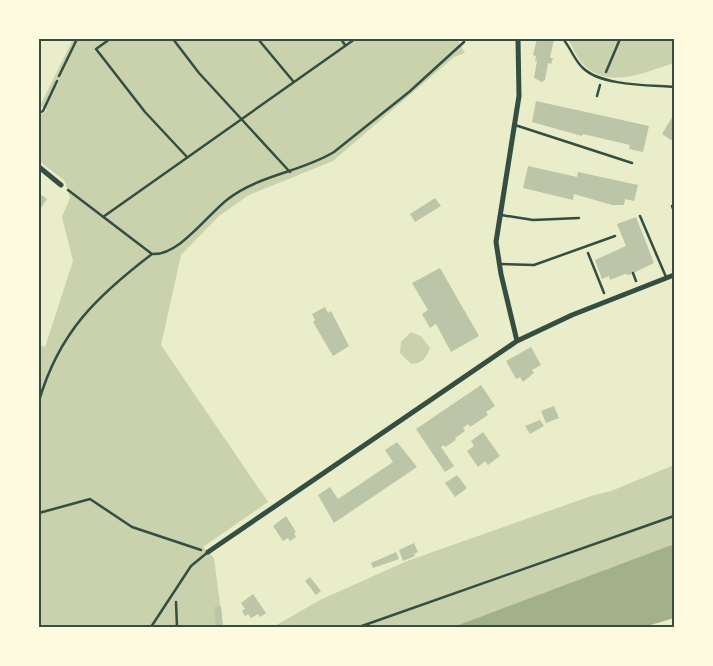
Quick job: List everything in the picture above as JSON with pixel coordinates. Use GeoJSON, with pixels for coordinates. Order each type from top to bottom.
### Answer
{"type":"FeatureCollection","features":[{"type":"Feature","properties":{"kind":"street"},"geometry":{"type":"LineString","coordinates":[[517,341],[499,264],[496,242],[519,96],[518,39]]}},
{"type":"Feature","properties":{"kind":"street"},"geometry":{"type":"LineString","coordinates":[[39,167],[61,185]]}},
{"type":"Feature","properties":{"kind":"street"},"geometry":{"type":"LineString","coordinates":[[208,552],[517,341],[572,315],[674,275]]}},
{"type":"Feature","properties":{"kind":"lane"},"geometry":{"type":"LineString","coordinates":[[563,39],[582,68],[603,79],[638,85],[674,87]]}},
{"type":"Feature","properties":{"kind":"lane"},"geometry":{"type":"LineString","coordinates":[[39,113],[42,111],[57,81]]}},
{"type":"Feature","properties":{"kind":"lane"},"geometry":{"type":"LineString","coordinates":[[514,125],[632,163]]}},
{"type":"Feature","properties":{"kind":"lane"},"geometry":{"type":"LineString","coordinates":[[672,206],[674,211]]}},
{"type":"Feature","properties":{"kind":"lane"},"geometry":{"type":"LineString","coordinates":[[499,215],[533,220],[579,218]]}},
{"type":"Feature","properties":{"kind":"lane"},"geometry":{"type":"LineString","coordinates":[[640,216],[666,278]]}},
{"type":"Feature","properties":{"kind":"lane"},"geometry":{"type":"LineString","coordinates":[[499,264],[534,265],[615,236]]}},
{"type":"Feature","properties":{"kind":"lane"},"geometry":{"type":"LineString","coordinates":[[151,627],[191,566],[208,552]]}},
{"type":"Feature","properties":{"kind":"path"},"geometry":{"type":"LineString","coordinates":[[57,81],[77,39]]}},
{"type":"Feature","properties":{"kind":"path"},"geometry":{"type":"LineString","coordinates":[[110,39],[96,49],[144,112],[187,156]]}},
{"type":"Feature","properties":{"kind":"path"},"geometry":{"type":"LineString","coordinates":[[173,39],[199,73],[290,172]]}},
{"type":"Feature","properties":{"kind":"path"},"geometry":{"type":"LineString","coordinates":[[258,39],[293,81]]}},
{"type":"Feature","properties":{"kind":"path"},"geometry":{"type":"LineString","coordinates":[[341,39],[345,45]]}},
{"type":"Feature","properties":{"kind":"path"},"geometry":{"type":"LineString","coordinates":[[103,217],[355,39]]}},
{"type":"Feature","properties":{"kind":"path"},"geometry":{"type":"LineString","coordinates":[[61,185],[152,254],[160,255],[176,248],[211,214],[239,192],[322,160],[360,134],[456,50],[464,42],[464,39]]}},
{"type":"Feature","properties":{"kind":"path"},"geometry":{"type":"LineString","coordinates":[[597,96],[620,39]]}},
{"type":"Feature","properties":{"kind":"path"},"geometry":{"type":"LineString","coordinates":[[586,247],[604,293]]}},
{"type":"Feature","properties":{"kind":"path"},"geometry":{"type":"LineString","coordinates":[[39,401],[55,357],[86,311],[104,292],[152,254]]}},
{"type":"Feature","properties":{"kind":"path"},"geometry":{"type":"LineString","coordinates":[[633,273],[636,281]]}},
{"type":"Feature","properties":{"kind":"path"},"geometry":{"type":"LineString","coordinates":[[39,513],[90,499],[132,526],[208,552]]}},
{"type":"Feature","properties":{"kind":"path"},"geometry":{"type":"LineString","coordinates":[[359,627],[674,516]]}},
{"type":"Feature","properties":{"kind":"path"},"geometry":{"type":"LineString","coordinates":[[176,588],[177,627]]}},
{"type":"Feature","properties":{"kind":"shaded area"},"geometry":{"type":"Polygon","coordinates":[[[73,39],[457,39],[465,53],[454,57],[333,161],[249,195],[219,216],[181,255],[161,345],[268,502],[203,547],[214,558],[223,627],[39,627],[39,345],[45,347],[73,261],[62,217],[70,198],[65,181],[39,161],[39,116],[47,110],[40,106],[73,39]]]}},
{"type":"Feature","properties":{"kind":"shaded area"},"geometry":{"type":"Polygon","coordinates":[[[568,39],[674,39],[674,63],[626,77],[614,78],[603,76],[592,71],[582,63],[568,39]]]}},
{"type":"Feature","properties":{"kind":"shaded area"},"geometry":{"type":"Polygon","coordinates":[[[411,332],[421,336],[430,348],[423,360],[411,364],[400,353],[401,342],[411,332]]]}},
{"type":"Feature","properties":{"kind":"shaded area"},"geometry":{"type":"Polygon","coordinates":[[[674,465],[674,544],[453,627],[273,627],[320,600],[407,561],[594,495],[611,491],[674,465]]]}},
{"type":"Feature","properties":{"kind":"shaded area"},"geometry":{"type":"Polygon","coordinates":[[[674,544],[674,618],[644,627],[453,627],[674,544]]]}},
{"type":"Feature","properties":{"kind":"building"},"geometry":{"type":"Polygon","coordinates":[[[537,39],[554,39],[550,58],[553,58],[551,64],[548,63],[545,80],[542,82],[534,78],[537,61],[535,61],[536,56],[533,55],[537,39]]]}},
{"type":"Feature","properties":{"kind":"building"},"geometry":{"type":"Polygon","coordinates":[[[536,101],[649,126],[643,152],[629,149],[630,145],[583,134],[582,136],[532,122],[536,101]]]}},
{"type":"Feature","properties":{"kind":"building"},"geometry":{"type":"Polygon","coordinates":[[[674,114],[674,142],[662,134],[674,114]]]}},
{"type":"Feature","properties":{"kind":"building"},"geometry":{"type":"Polygon","coordinates":[[[528,166],[577,177],[578,172],[638,185],[634,201],[625,199],[624,205],[612,205],[574,194],[573,200],[523,188],[528,166]]]}},
{"type":"Feature","properties":{"kind":"building"},"geometry":{"type":"Polygon","coordinates":[[[39,193],[47,199],[39,211],[39,193]]]}},
{"type":"Feature","properties":{"kind":"building"},"geometry":{"type":"Polygon","coordinates":[[[435,198],[441,206],[415,222],[410,214],[435,198]]]}},
{"type":"Feature","properties":{"kind":"building"},"geometry":{"type":"Polygon","coordinates":[[[636,217],[654,263],[629,275],[625,274],[610,280],[609,276],[602,279],[595,260],[626,246],[617,224],[636,217]]]}},
{"type":"Feature","properties":{"kind":"building"},"geometry":{"type":"Polygon","coordinates":[[[440,268],[479,336],[451,352],[436,324],[430,328],[422,314],[428,310],[412,283],[440,268]]]}},
{"type":"Feature","properties":{"kind":"building"},"geometry":{"type":"Polygon","coordinates":[[[325,307],[328,313],[331,311],[349,346],[333,356],[313,322],[315,320],[312,314],[325,307]]]}},
{"type":"Feature","properties":{"kind":"building"},"geometry":{"type":"Polygon","coordinates":[[[531,347],[541,365],[532,370],[534,373],[523,382],[520,377],[516,379],[506,361],[531,347]]]}},
{"type":"Feature","properties":{"kind":"building"},"geometry":{"type":"Polygon","coordinates":[[[481,385],[495,406],[486,412],[488,415],[470,427],[468,424],[463,428],[465,431],[455,438],[456,440],[445,447],[444,445],[441,447],[454,466],[445,472],[416,429],[481,385]]]}},
{"type":"Feature","properties":{"kind":"building"},"geometry":{"type":"Polygon","coordinates":[[[554,406],[559,418],[546,423],[541,411],[554,406]]]}},
{"type":"Feature","properties":{"kind":"building"},"geometry":{"type":"Polygon","coordinates":[[[540,420],[544,426],[530,434],[525,426],[540,420]]]}},
{"type":"Feature","properties":{"kind":"building"},"geometry":{"type":"Polygon","coordinates":[[[483,432],[500,456],[488,465],[485,461],[478,467],[467,451],[474,446],[471,441],[483,432]]]}},
{"type":"Feature","properties":{"kind":"building"},"geometry":{"type":"Polygon","coordinates":[[[397,442],[417,467],[334,523],[318,495],[330,487],[338,499],[393,462],[385,450],[397,442]]]}},
{"type":"Feature","properties":{"kind":"building"},"geometry":{"type":"Polygon","coordinates":[[[457,475],[467,488],[455,497],[445,483],[457,475]]]}},
{"type":"Feature","properties":{"kind":"building"},"geometry":{"type":"Polygon","coordinates":[[[286,516],[296,532],[294,533],[296,537],[290,541],[288,538],[283,541],[273,526],[286,516]]]}},
{"type":"Feature","properties":{"kind":"building"},"geometry":{"type":"Polygon","coordinates":[[[414,543],[418,552],[414,554],[415,556],[403,561],[399,550],[414,543]]]}},
{"type":"Feature","properties":{"kind":"building"},"geometry":{"type":"Polygon","coordinates":[[[396,552],[399,559],[373,568],[371,563],[396,552]]]}},
{"type":"Feature","properties":{"kind":"building"},"geometry":{"type":"Polygon","coordinates":[[[310,577],[321,591],[316,595],[305,581],[310,577]]]}},
{"type":"Feature","properties":{"kind":"building"},"geometry":{"type":"Polygon","coordinates":[[[253,594],[266,613],[260,617],[258,614],[251,618],[248,614],[245,616],[242,611],[245,609],[241,603],[253,594]]]}},
{"type":"Feature","properties":{"kind":"building"},"geometry":{"type":"Polygon","coordinates":[[[221,606],[223,627],[216,627],[214,607],[221,606]]]}}]}
